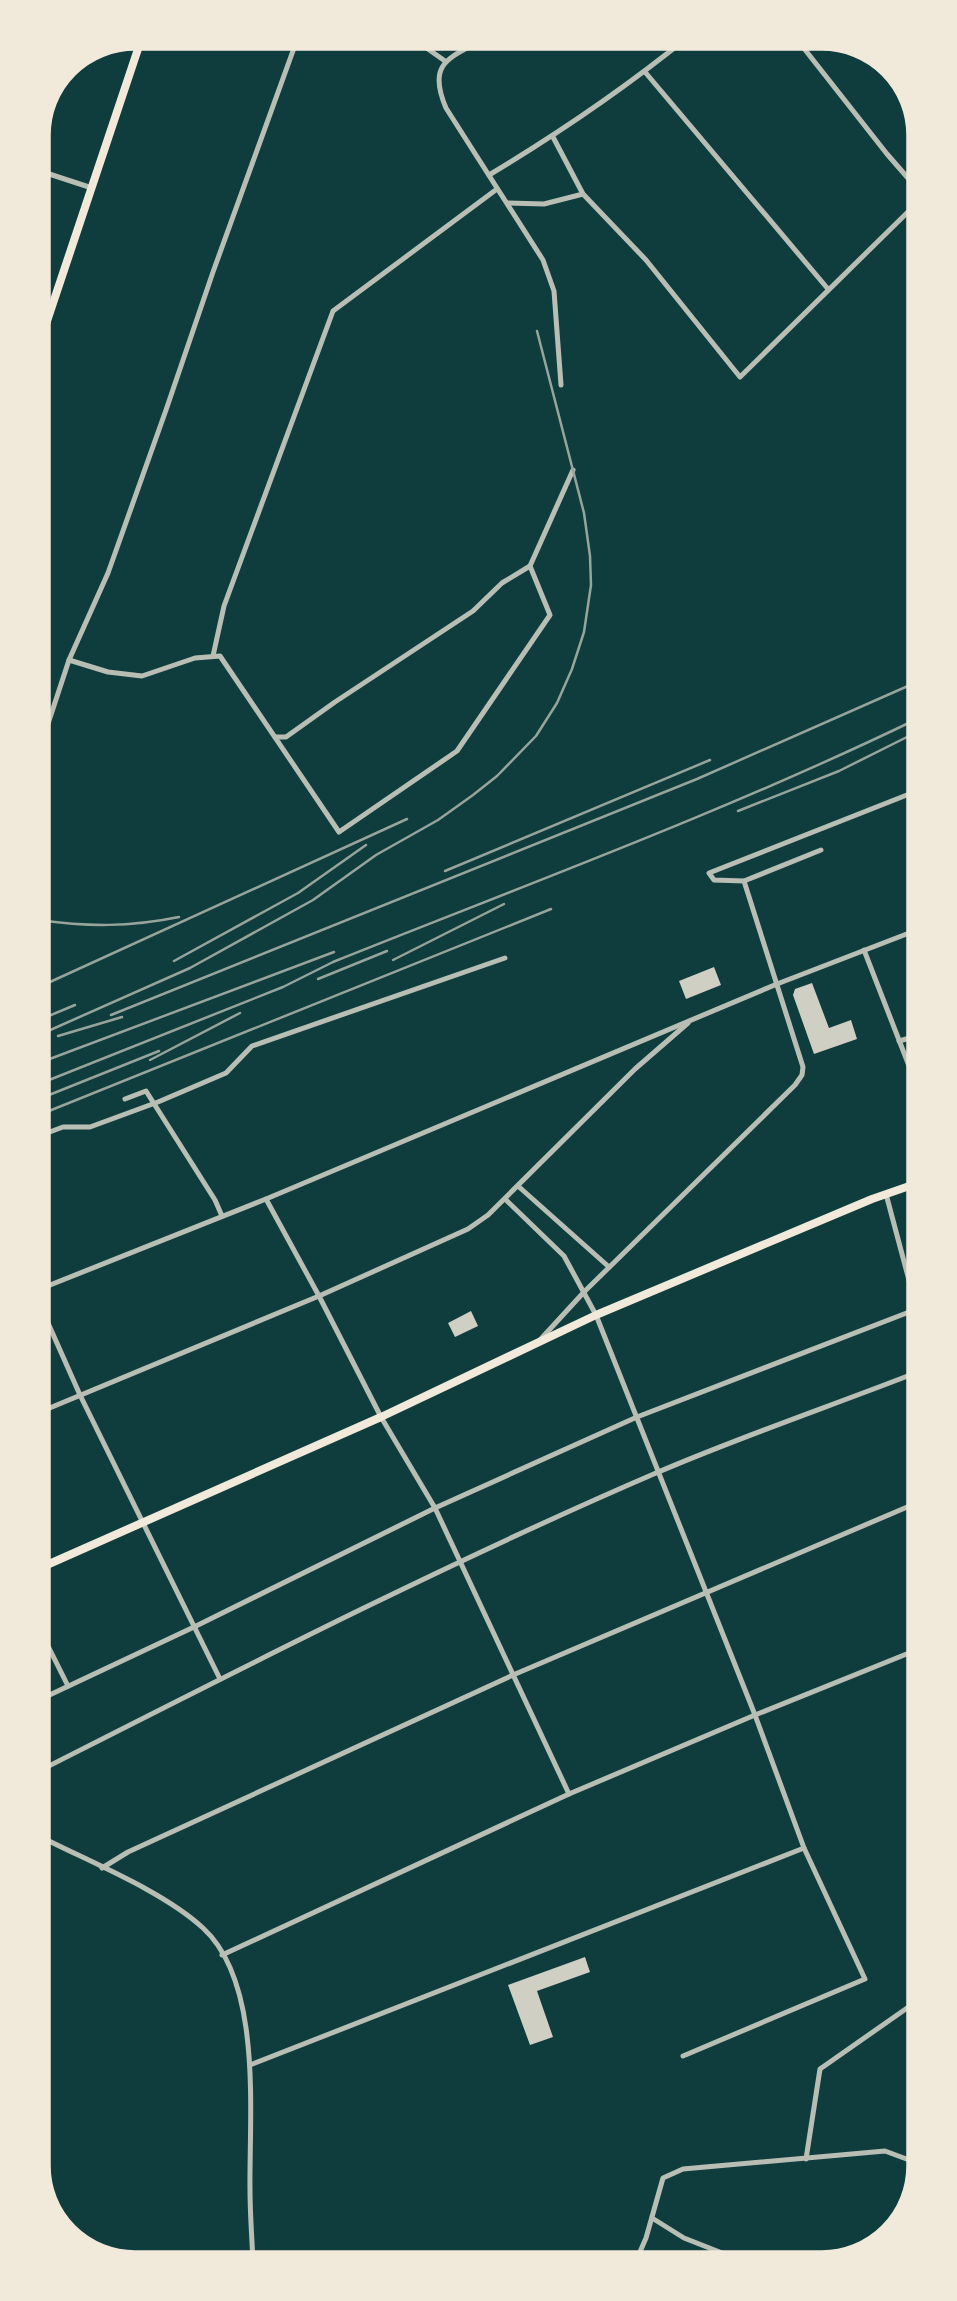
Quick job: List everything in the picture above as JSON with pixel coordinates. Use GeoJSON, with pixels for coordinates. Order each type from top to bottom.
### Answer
{"type":"FeatureCollection","features":[{"type":"Feature","properties":{"kind":"main road"},"geometry":{"type":"LineString","coordinates":[[49,315],[138,49]]}},
{"type":"Feature","properties":{"kind":"main road"},"geometry":{"type":"LineString","coordinates":[[49,1564],[381,1417],[596,1315],[908,1186]]}},
{"type":"Feature","properties":{"kind":"street"},"geometry":{"type":"LineString","coordinates":[[49,720],[68,660],[107,573],[294,49]]}},
{"type":"Feature","properties":{"kind":"street"},"geometry":{"type":"LineString","coordinates":[[428,49],[445,61]]}},
{"type":"Feature","properties":{"kind":"street"},"geometry":{"type":"LineString","coordinates":[[466,49],[445,61],[439,73],[438,89],[446,108],[543,260],[554,291],[561,385]]}},
{"type":"Feature","properties":{"kind":"street"},"geometry":{"type":"LineString","coordinates":[[489,175],[553,137],[673,49]]}},
{"type":"Feature","properties":{"kind":"street"},"geometry":{"type":"LineString","coordinates":[[804,49],[887,154],[908,176]]}},
{"type":"Feature","properties":{"kind":"street"},"geometry":{"type":"LineString","coordinates":[[645,72],[828,289]]}},
{"type":"Feature","properties":{"kind":"street"},"geometry":{"type":"LineString","coordinates":[[553,137],[583,194],[646,260],[740,377],[908,211]]}},
{"type":"Feature","properties":{"kind":"street"},"geometry":{"type":"LineString","coordinates":[[49,174],[92,188]]}},
{"type":"Feature","properties":{"kind":"street"},"geometry":{"type":"LineString","coordinates":[[213,656],[224,606],[333,311],[497,189]]}},
{"type":"Feature","properties":{"kind":"street"},"geometry":{"type":"LineString","coordinates":[[507,203],[544,204],[583,194]]}},
{"type":"Feature","properties":{"kind":"street"},"geometry":{"type":"LineString","coordinates":[[275,737],[286,737],[473,611],[502,583],[530,566],[573,470]]}},
{"type":"Feature","properties":{"kind":"street"},"geometry":{"type":"LineString","coordinates":[[68,660],[108,672],[142,676],[195,658],[220,656],[339,832],[457,751],[550,615],[530,566]]}},
{"type":"Feature","properties":{"kind":"street"},"geometry":{"type":"LineString","coordinates":[[821,850],[744,881],[714,880],[709,873],[908,795]]}},
{"type":"Feature","properties":{"kind":"street"},"geometry":{"type":"LineString","coordinates":[[535,1344],[609,1267],[796,1085],[802,1075],[803,1067],[744,881]]}},
{"type":"Feature","properties":{"kind":"street"},"geometry":{"type":"LineString","coordinates":[[49,1285],[266,1199],[656,1033],[908,933]]}},
{"type":"Feature","properties":{"kind":"street"},"geometry":{"type":"LineString","coordinates":[[864,950],[908,1064]]}},
{"type":"Feature","properties":{"kind":"street"},"geometry":{"type":"LineString","coordinates":[[49,1132],[63,1127],[90,1127],[153,1104],[226,1073],[252,1046],[505,958]]}},
{"type":"Feature","properties":{"kind":"street"},"geometry":{"type":"LineString","coordinates":[[49,1408],[319,1296],[468,1229],[505,1199],[635,1069],[691,1021]]}},
{"type":"Feature","properties":{"kind":"street"},"geometry":{"type":"LineString","coordinates":[[899,1041],[908,1039]]}},
{"type":"Feature","properties":{"kind":"street"},"geometry":{"type":"LineString","coordinates":[[125,1099],[146,1091],[215,1200],[222,1216]]}},
{"type":"Feature","properties":{"kind":"street"},"geometry":{"type":"LineString","coordinates":[[518,1186],[609,1267]]}},
{"type":"Feature","properties":{"kind":"street"},"geometry":{"type":"LineString","coordinates":[[886,1194],[908,1274]]}},
{"type":"Feature","properties":{"kind":"street"},"geometry":{"type":"LineString","coordinates":[[266,1199],[381,1417],[435,1508],[569,1794]]}},
{"type":"Feature","properties":{"kind":"street"},"geometry":{"type":"LineString","coordinates":[[505,1199],[564,1256],[596,1315],[755,1714],[804,1848],[865,1979],[683,2056]]}},
{"type":"Feature","properties":{"kind":"street"},"geometry":{"type":"LineString","coordinates":[[49,1695],[435,1508],[637,1417],[908,1315]]}},
{"type":"Feature","properties":{"kind":"street"},"geometry":{"type":"LineString","coordinates":[[49,1325],[80,1395],[220,1679]]}},
{"type":"Feature","properties":{"kind":"street"},"geometry":{"type":"LineString","coordinates":[[49,1766],[461,1562],[658,1473],[908,1376]]}},
{"type":"Feature","properties":{"kind":"street"},"geometry":{"type":"LineString","coordinates":[[102,1868],[128,1853],[513,1675],[908,1507]]}},
{"type":"Feature","properties":{"kind":"street"},"geometry":{"type":"LineString","coordinates":[[49,1648],[68,1686]]}},
{"type":"Feature","properties":{"kind":"street"},"geometry":{"type":"LineString","coordinates":[[222,1955],[569,1794],[755,1714],[908,1653]]}},
{"type":"Feature","properties":{"kind":"street"},"geometry":{"type":"LineString","coordinates":[[49,1841],[182,1912],[204,1929],[234,1978],[241,2003],[250,2065],[253,2252]]}},
{"type":"Feature","properties":{"kind":"street"},"geometry":{"type":"LineString","coordinates":[[250,2065],[804,1848]]}},
{"type":"Feature","properties":{"kind":"street"},"geometry":{"type":"LineString","coordinates":[[806,2158],[820,2069],[908,2007]]}},
{"type":"Feature","properties":{"kind":"street"},"geometry":{"type":"LineString","coordinates":[[639,2252],[646,2238],[663,2178],[684,2169],[885,2151],[908,2160]]}},
{"type":"Feature","properties":{"kind":"street"},"geometry":{"type":"LineString","coordinates":[[652,2218],[684,2238],[720,2252]]}},
{"type":"Feature","properties":{"kind":"building"},"geometry":{"type":"Polygon","coordinates":[[[714,967],[721,985],[686,999],[679,981],[714,967]]]}},
{"type":"Feature","properties":{"kind":"building"},"geometry":{"type":"Polygon","coordinates":[[[812,983],[829,1028],[851,1020],[857,1039],[814,1054],[793,995],[795,989],[812,983]]]}},
{"type":"Feature","properties":{"kind":"building"},"geometry":{"type":"Polygon","coordinates":[[[471,1311],[478,1326],[455,1337],[448,1323],[471,1311]]]}},
{"type":"Feature","properties":{"kind":"building"},"geometry":{"type":"Polygon","coordinates":[[[585,1957],[590,1972],[537,1991],[553,2037],[530,2045],[508,1985],[585,1957]]]}},
{"type":"Feature","properties":{"kind":"railway"},"geometry":{"type":"LineString","coordinates":[[49,1031],[190,968],[313,900],[376,855],[438,820],[473,795],[497,776],[536,736],[557,703],[572,669],[584,632],[591,585],[584,513],[537,331]]}},
{"type":"Feature","properties":{"kind":"railway"},"geometry":{"type":"LineString","coordinates":[[111,1015],[697,779],[908,686]]}},
{"type":"Feature","properties":{"kind":"railway"},"geometry":{"type":"LineString","coordinates":[[49,1080],[283,987],[333,962],[700,816],[908,723]]}},
{"type":"Feature","properties":{"kind":"railway"},"geometry":{"type":"LineString","coordinates":[[738,811],[839,771],[908,736]]}},
{"type":"Feature","properties":{"kind":"railway"},"geometry":{"type":"LineString","coordinates":[[445,871],[710,760]]}},
{"type":"Feature","properties":{"kind":"railway"},"geometry":{"type":"LineString","coordinates":[[49,982],[407,819]]}},
{"type":"Feature","properties":{"kind":"railway"},"geometry":{"type":"LineString","coordinates":[[174,961],[298,893],[366,845]]}},
{"type":"Feature","properties":{"kind":"railway"},"geometry":{"type":"LineString","coordinates":[[393,960],[504,904]]}},
{"type":"Feature","properties":{"kind":"railway"},"geometry":{"type":"LineString","coordinates":[[49,1111],[551,909]]}},
{"type":"Feature","properties":{"kind":"railway"},"geometry":{"type":"LineString","coordinates":[[49,921],[109,925],[179,917]]}},
{"type":"Feature","properties":{"kind":"railway"},"geometry":{"type":"LineString","coordinates":[[318,979],[387,951]]}},
{"type":"Feature","properties":{"kind":"railway"},"geometry":{"type":"LineString","coordinates":[[49,1059],[334,952]]}},
{"type":"Feature","properties":{"kind":"railway"},"geometry":{"type":"LineString","coordinates":[[49,1016],[75,1005]]}},
{"type":"Feature","properties":{"kind":"railway"},"geometry":{"type":"LineString","coordinates":[[150,1060],[240,1013]]}},
{"type":"Feature","properties":{"kind":"railway"},"geometry":{"type":"LineString","coordinates":[[58,1036],[122,1017]]}},
{"type":"Feature","properties":{"kind":"railway"},"geometry":{"type":"LineString","coordinates":[[49,1095],[159,1051]]}}]}
